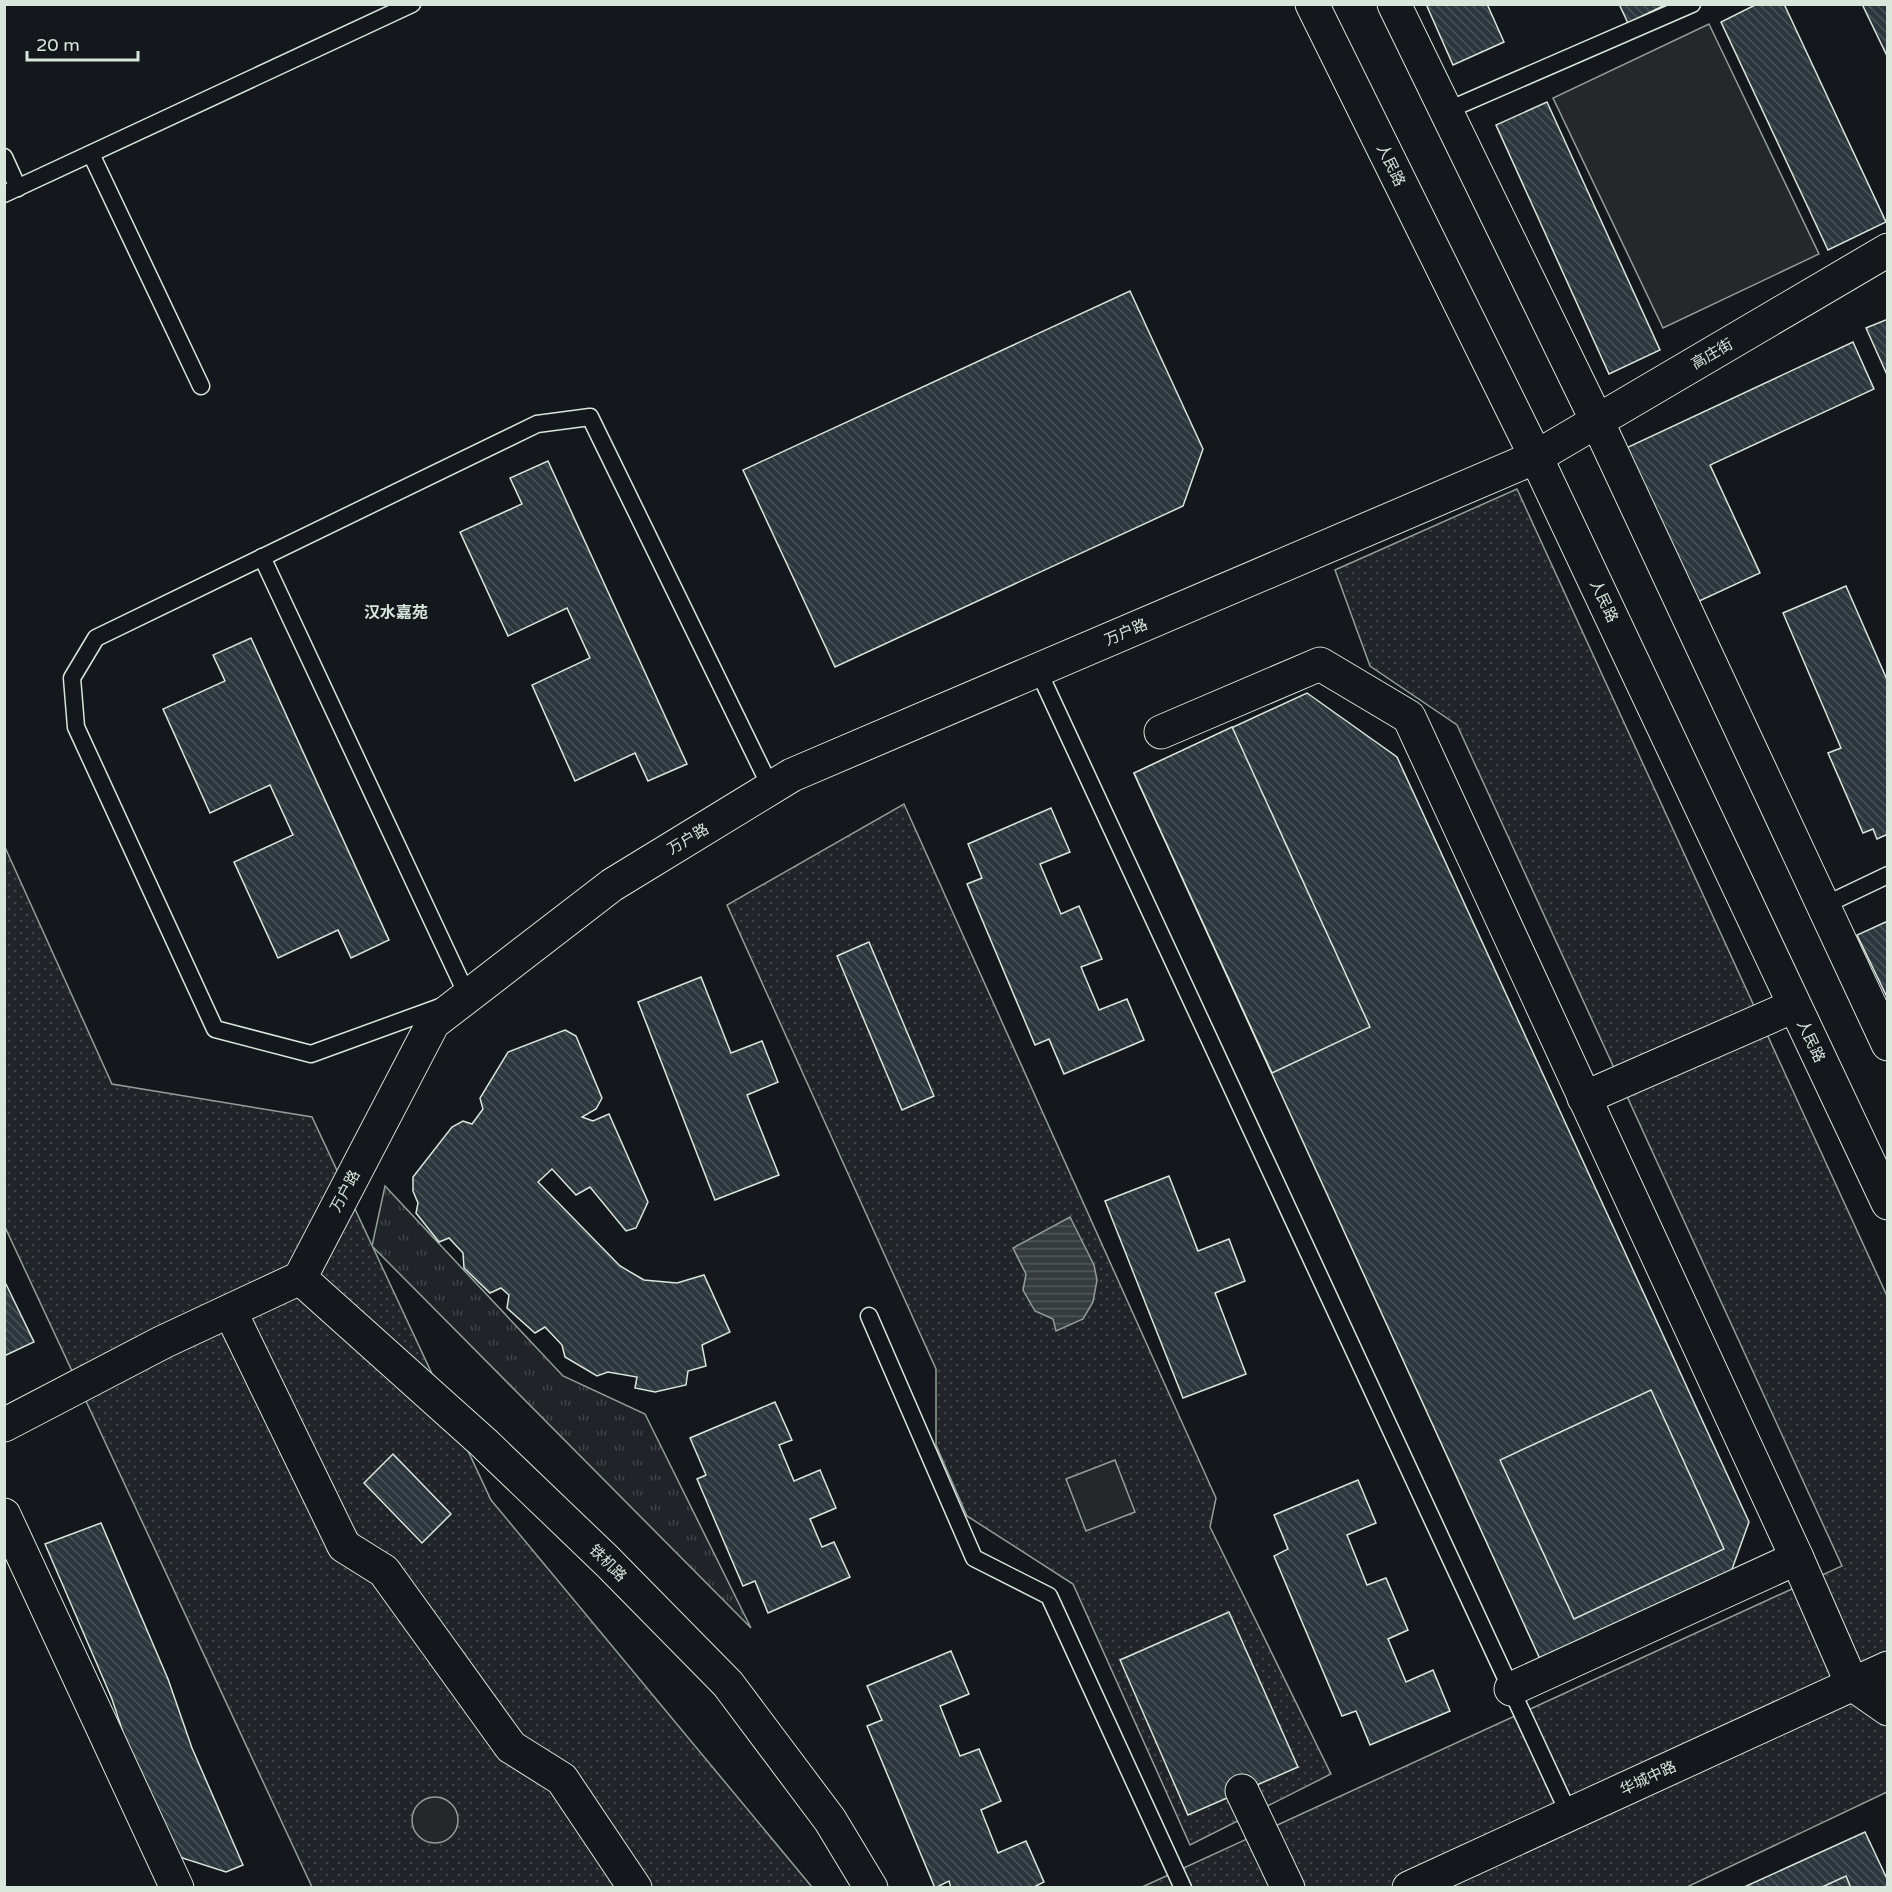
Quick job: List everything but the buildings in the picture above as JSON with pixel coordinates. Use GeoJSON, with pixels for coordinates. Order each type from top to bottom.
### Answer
{"type":"FeatureCollection","features":[{"type":"Feature","properties":{"kind":"street","name":"人民路"},"geometry":{"type":"LineString","coordinates":[[1312,4],[1536,457],[1887,1203]]}},
{"type":"Feature","properties":{"kind":"street"},"geometry":{"type":"LineString","coordinates":[[1394,4],[1597,421],[1887,1044]]}},
{"type":"Feature","properties":{"kind":"street","name":"高庄街"},"geometry":{"type":"LineString","coordinates":[[1536,457],[1887,250]]}},
{"type":"Feature","properties":{"kind":"street","name":"万户路"},"geometry":{"type":"LineString","coordinates":[[300,1278],[433,1023],[612,885],[792,775],[1536,457]]}},
{"type":"Feature","properties":{"kind":"street"},"geometry":{"type":"LineString","coordinates":[[1161,732],[1320,664],[1409,717],[1797,1558],[1852,1684],[1887,1709]]}},
{"type":"Feature","properties":{"kind":"street"},"geometry":{"type":"LineString","coordinates":[[1584,1098],[1794,1006]]}},
{"type":"Feature","properties":{"kind":"street"},"geometry":{"type":"LineString","coordinates":[[4,1425],[164,1342],[300,1278]]}},
{"type":"Feature","properties":{"kind":"street","name":"铁机路"},"geometry":{"type":"LineString","coordinates":[[300,1278],[491,1450],[607,1561],[728,1684],[830,1820],[871,1887]]}},
{"type":"Feature","properties":{"kind":"street"},"geometry":{"type":"LineString","coordinates":[[230,1311],[344,1546],[384,1571],[511,1747],[562,1779],[636,1887]]}},
{"type":"Feature","properties":{"kind":"street"},"geometry":{"type":"LineString","coordinates":[[4,1515],[177,1887]]}},
{"type":"Feature","properties":{"kind":"street"},"geometry":{"type":"LineString","coordinates":[[1511,1689],[1797,1558]]}},
{"type":"Feature","properties":{"kind":"street","name":"华城中路"},"geometry":{"type":"LineString","coordinates":[[1409,1887],[1887,1668]]}},
{"type":"Feature","properties":{"kind":"street"},"geometry":{"type":"LineString","coordinates":[[1242,1791],[1287,1887]]}},
{"type":"Feature","properties":{"kind":"lane"},"geometry":{"type":"LineString","coordinates":[[4,157],[11,191],[412,4]]}},
{"type":"Feature","properties":{"kind":"lane"},"geometry":{"type":"LineString","coordinates":[[1446,111],[1692,4]]}},
{"type":"Feature","properties":{"kind":"lane"},"geometry":{"type":"LineString","coordinates":[[91,154],[201,386]]}},
{"type":"Feature","properties":{"kind":"lane"},"geometry":{"type":"LineString","coordinates":[[262,557],[468,997],[311,1054],[215,1029],[76,727],[72,678],[96,638],[262,557],[537,424],[590,417],[771,789]]}},
{"type":"Feature","properties":{"kind":"lane"},"geometry":{"type":"LineString","coordinates":[[1038,670],[1569,1814]]}},
{"type":"Feature","properties":{"kind":"lane"},"geometry":{"type":"LineString","coordinates":[[1822,906],[1887,875]]}},
{"type":"Feature","properties":{"kind":"lane"},"geometry":{"type":"LineString","coordinates":[[869,1316],[974,1558],[1049,1596],[1183,1887]]}},
{"type":"Feature","properties":{"kind":"green space"},"geometry":{"type":"Polygon","coordinates":[[[1517,489],[1887,1296],[1887,1792],[1687,1887],[1140,1888],[1842,1566],[1457,725],[1370,666],[1335,570],[1517,489]]]}},
{"type":"Feature","properties":{"kind":"green space"},"geometry":{"type":"Polygon","coordinates":[[[904,804],[1216,1498],[1210,1527],[1331,1774],[1190,1845],[1073,1584],[967,1516],[936,1445],[936,1369],[727,905],[904,804]]]}},
{"type":"Feature","properties":{"kind":"green space"},"geometry":{"type":"Polygon","coordinates":[[[4,845],[112,1084],[312,1117],[491,1500],[812,1887],[312,1887],[5,1227],[4,845]]]}},
{"type":"Feature","properties":{"kind":"green space"},"geometry":{"type":"Polygon","coordinates":[[[385,1186],[563,1376],[645,1414],[751,1628],[372,1246],[385,1186]]]}},
{"type":"Feature","properties":{"kind":"shaded area"},"geometry":{"type":"Polygon","coordinates":[[[1709,24],[1819,254],[1663,328],[1553,98],[1709,24]]]}},
{"type":"Feature","properties":{"kind":"shaded area"},"geometry":{"type":"Polygon","coordinates":[[[1070,1217],[1094,1265],[1097,1280],[1093,1302],[1083,1319],[1056,1331],[1053,1319],[1035,1311],[1023,1290],[1026,1274],[1013,1248],[1070,1217]]]}},
{"type":"Feature","properties":{"kind":"shaded area"},"geometry":{"type":"Polygon","coordinates":[[[1115,1460],[1135,1512],[1086,1531],[1066,1479],[1115,1460]]]}},
{"type":"Feature","properties":{"kind":"shaded area"},"geometry":{"type":"Polygon","coordinates":[[[440,1797],[452,1803],[457,1811],[457,1829],[452,1837],[444,1842],[430,1843],[418,1837],[413,1829],[412,1815],[418,1803],[426,1798],[440,1797]]]}},
{"type":"Feature","properties":{"kind":"district","name":"汉水嘉苑"},"geometry":{"type":"Point","coordinates":[396,612]}}]}
